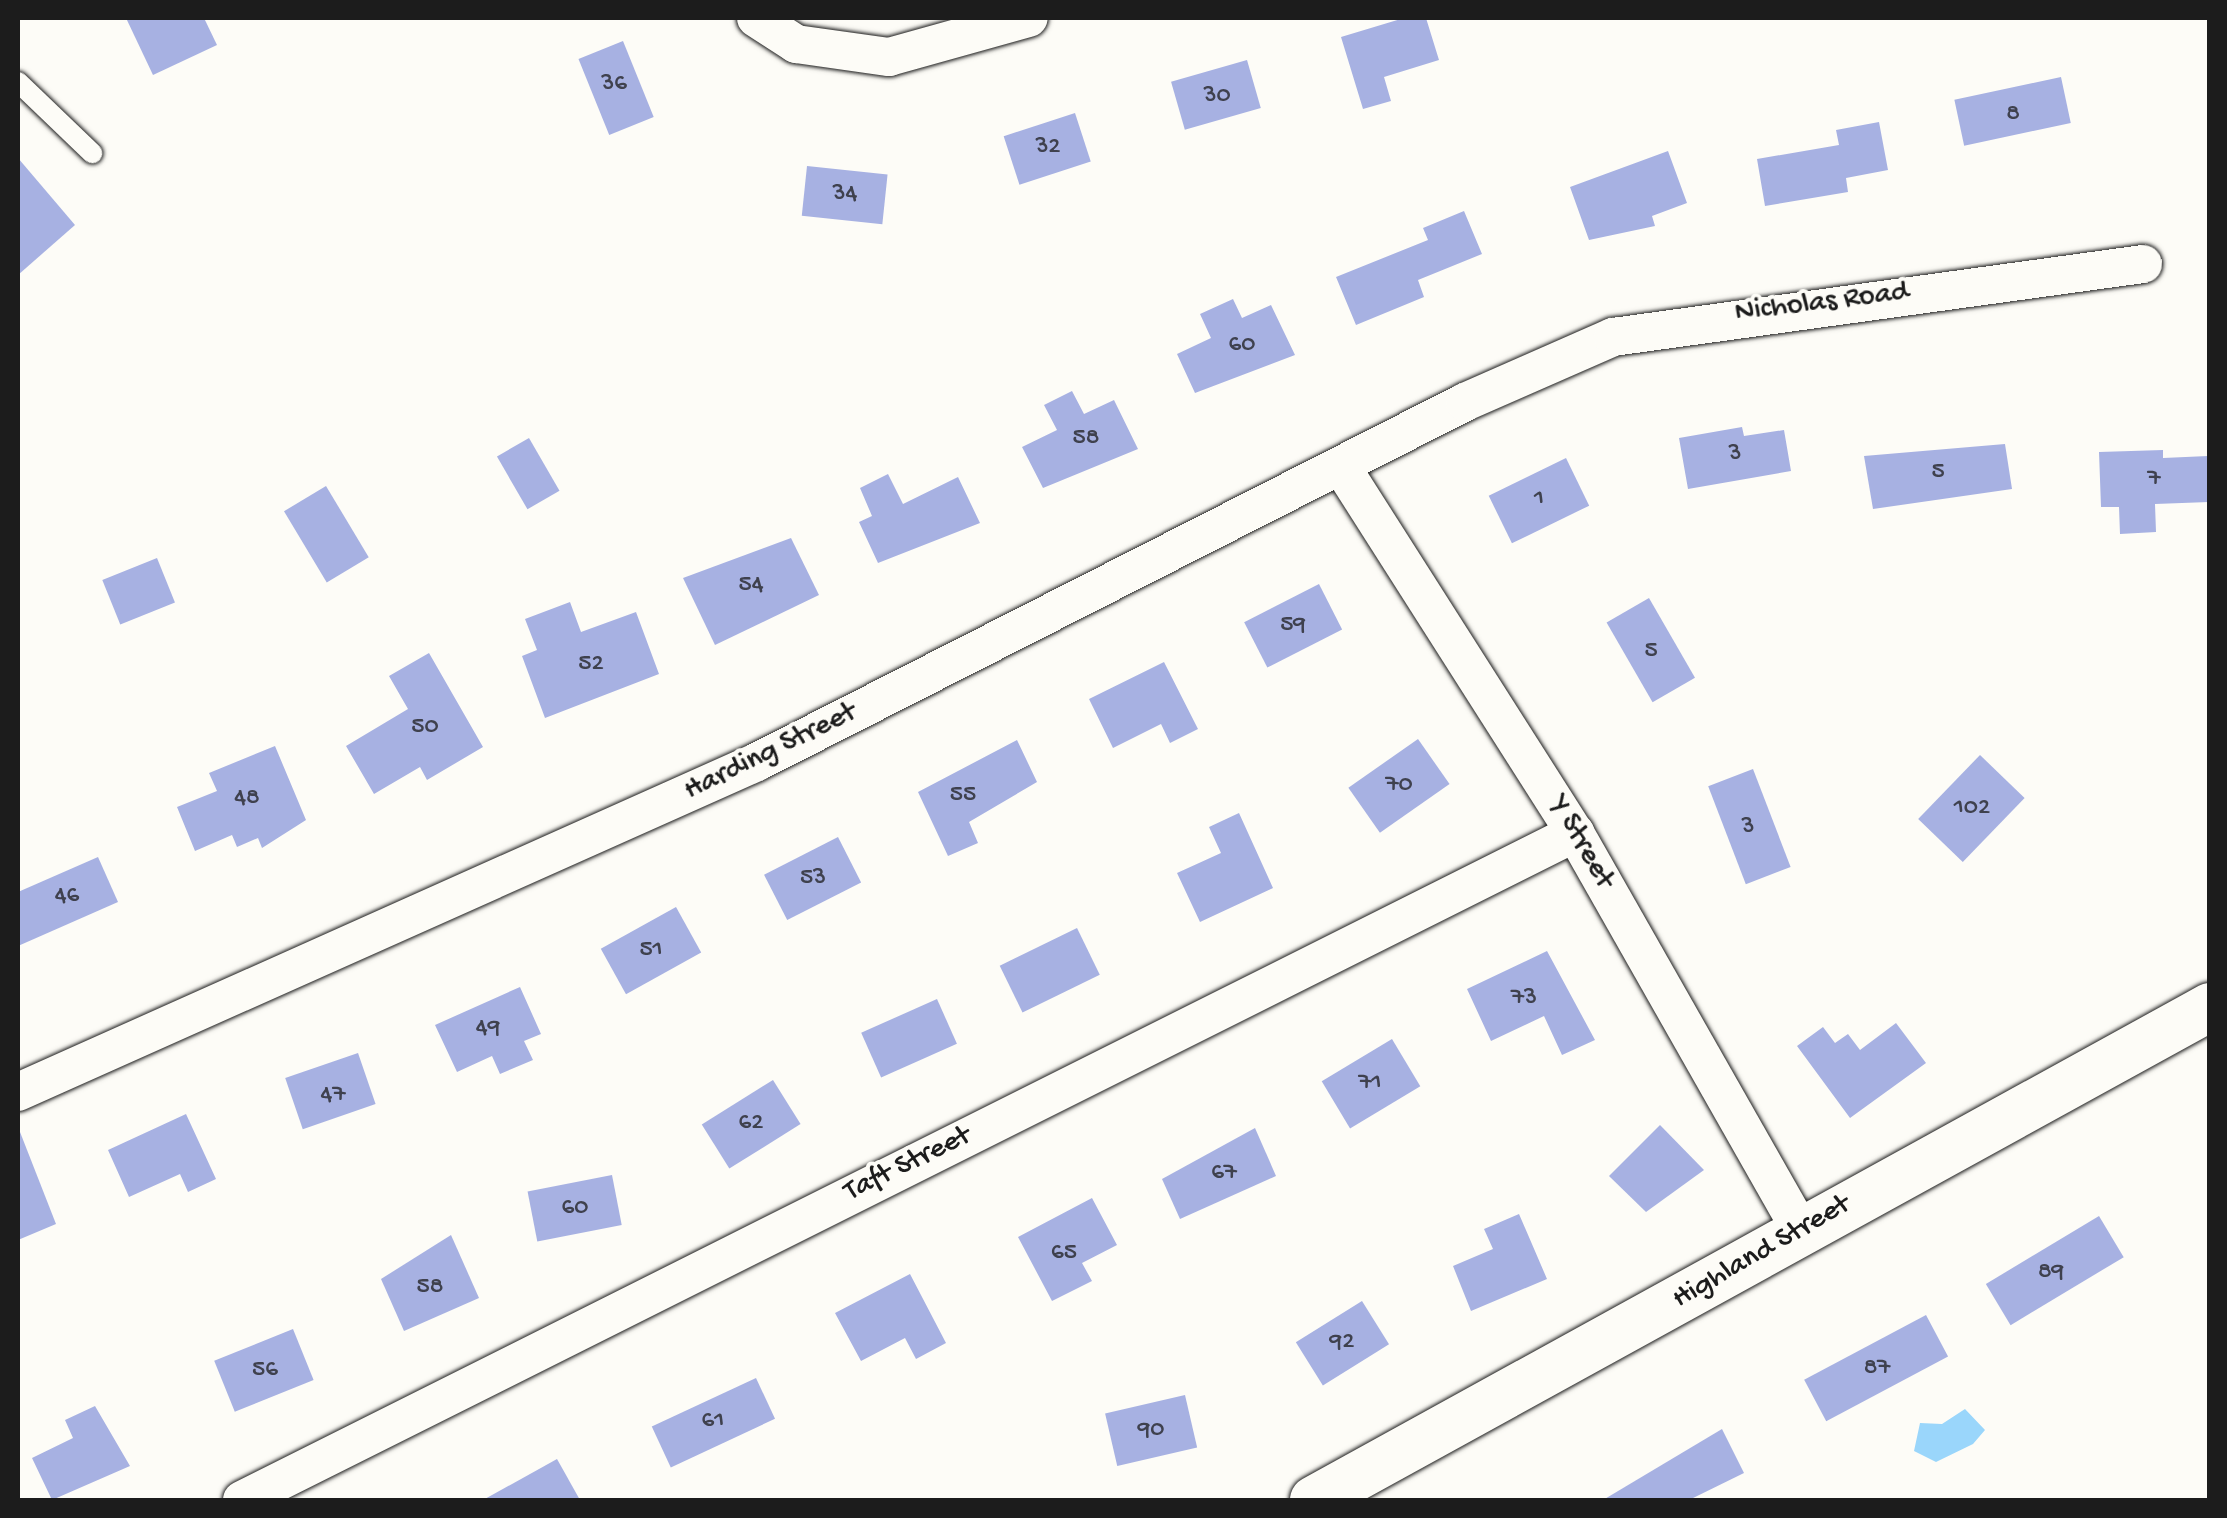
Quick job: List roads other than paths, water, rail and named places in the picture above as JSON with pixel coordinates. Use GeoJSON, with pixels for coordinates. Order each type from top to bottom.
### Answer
{"type":"FeatureCollection","features":[{"type":"Feature","properties":{"kind":"street"},"geometry":{"type":"LineString","coordinates":[[756,18],[796,44],[889,57],[1030,18]]}},
{"type":"Feature","properties":{"kind":"street","name":"Nicholas Road"},"geometry":{"type":"LineString","coordinates":[[1510,382],[1613,337],[1711,317],[2143,264]]}},
{"type":"Feature","properties":{"kind":"street","name":"Harding Street"},"geometry":{"type":"LineString","coordinates":[[18,1092],[757,762],[1510,382]]}},
{"type":"Feature","properties":{"kind":"street","name":"Y Street"},"geometry":{"type":"LineString","coordinates":[[1340,466],[1576,833],[1801,1231]]}},
{"type":"Feature","properties":{"kind":"street","name":"Taft Street"},"geometry":{"type":"LineString","coordinates":[[242,1500],[1576,833]]}},
{"type":"Feature","properties":{"kind":"street","name":"Highland Street"},"geometry":{"type":"LineString","coordinates":[[1314,1500],[2210,1006]]}},
{"type":"Feature","properties":{"kind":"lane"},"geometry":{"type":"LineString","coordinates":[[18,82],[92,153]]}},
{"type":"Feature","properties":{"kind":"water"},"geometry":{"type":"Polygon","coordinates":[[[1965,1409],[1985,1430],[1973,1444],[1936,1462],[1914,1451],[1920,1423],[1942,1424],[1965,1409]]]}}]}
